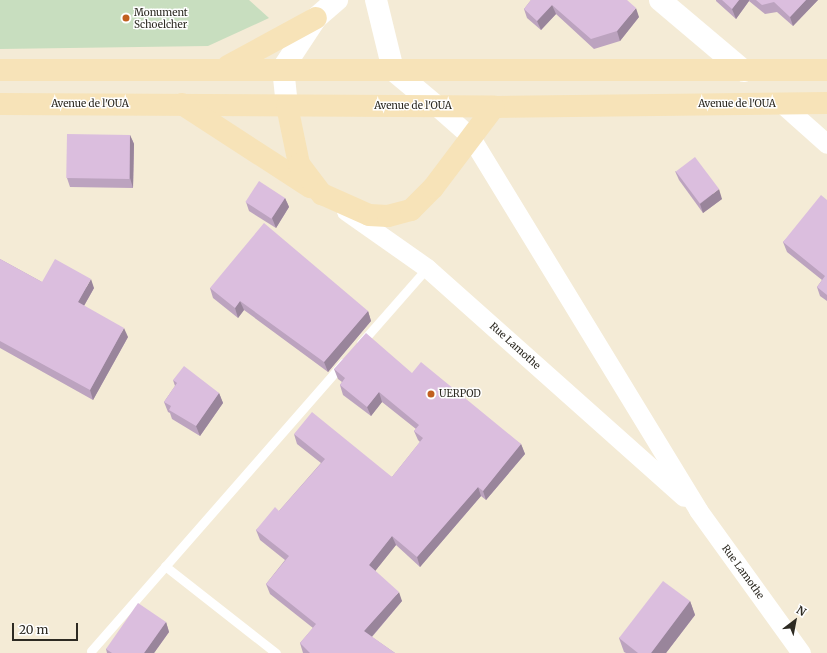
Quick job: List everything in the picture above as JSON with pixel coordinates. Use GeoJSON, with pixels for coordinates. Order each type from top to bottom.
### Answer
{"type":"FeatureCollection","features":[{"type":"Feature","properties":{"kind":"main road"},"geometry":{"type":"LineString","coordinates":[[224,68],[316,18]]}},
{"type":"Feature","properties":{"kind":"main road"},"geometry":{"type":"LineString","coordinates":[[0,70],[283,68],[393,70],[827,70]]}},
{"type":"Feature","properties":{"kind":"main road","name":"Avenue de l'OUA"},"geometry":{"type":"LineString","coordinates":[[0,104],[494,106],[827,104]]}},
{"type":"Feature","properties":{"kind":"main road"},"geometry":{"type":"LineString","coordinates":[[182,104],[322,194],[369,216],[388,216],[411,210],[433,188],[470,136],[494,106]]}},
{"type":"Feature","properties":{"kind":"main road"},"geometry":{"type":"LineString","coordinates":[[287,106],[299,164],[322,194]]}},
{"type":"Feature","properties":{"kind":"street"},"geometry":{"type":"LineString","coordinates":[[287,106],[283,68],[316,18],[338,0]]}},
{"type":"Feature","properties":{"kind":"street"},"geometry":{"type":"LineString","coordinates":[[376,0],[393,70],[436,106]]}},
{"type":"Feature","properties":{"kind":"street"},"geometry":{"type":"LineString","coordinates":[[660,0],[744,71]]}},
{"type":"Feature","properties":{"kind":"street"},"geometry":{"type":"LineString","coordinates":[[782,104],[827,144]]}},
{"type":"Feature","properties":{"kind":"street","name":"Rue Lamothe"},"geometry":{"type":"LineString","coordinates":[[436,106],[470,136],[698,510],[801,653]]}},
{"type":"Feature","properties":{"kind":"street","name":"Rue Lamothe"},"geometry":{"type":"LineString","coordinates":[[322,194],[427,268],[698,510]]}},
{"type":"Feature","properties":{"kind":"lane"},"geometry":{"type":"LineString","coordinates":[[91,651],[427,268]]}},
{"type":"Feature","properties":{"kind":"lane"},"geometry":{"type":"LineString","coordinates":[[165,566],[276,653]]}},
{"type":"Feature","properties":{"kind":"green space"},"geometry":{"type":"Polygon","coordinates":[[[0,0],[249,0],[269,18],[208,46],[0,49],[0,0]]]}},
{"type":"Feature","properties":{"kind":"building"},"geometry":{"type":"Polygon","coordinates":[[[531,0],[627,0],[636,8],[617,31],[591,39],[552,5],[537,21],[524,9],[531,0]]]}},
{"type":"Feature","properties":{"kind":"building"},"geometry":{"type":"Polygon","coordinates":[[[722,0],[739,0],[732,9],[722,0]]]}},
{"type":"Feature","properties":{"kind":"building"},"geometry":{"type":"Polygon","coordinates":[[[756,0],[806,0],[790,17],[774,2],[762,5],[756,0]]]}},
{"type":"Feature","properties":{"kind":"building"},"geometry":{"type":"Polygon","coordinates":[[[67,134],[130,135],[129,179],[66,178],[67,134]]]}},
{"type":"Feature","properties":{"kind":"building"},"geometry":{"type":"Polygon","coordinates":[[[695,157],[719,189],[700,203],[676,171],[695,157]]]}},
{"type":"Feature","properties":{"kind":"building"},"geometry":{"type":"Polygon","coordinates":[[[259,181],[285,198],[271,219],[245,202],[259,181]]]}},
{"type":"Feature","properties":{"kind":"building"},"geometry":{"type":"Polygon","coordinates":[[[821,195],[827,200],[827,295],[817,287],[825,276],[783,242],[821,195]]]}},
{"type":"Feature","properties":{"kind":"building"},"geometry":{"type":"Polygon","coordinates":[[[264,223],[368,311],[324,362],[240,301],[235,308],[210,288],[264,223]]]}},
{"type":"Feature","properties":{"kind":"building"},"geometry":{"type":"Polygon","coordinates":[[[0,259],[42,282],[55,259],[91,279],[78,302],[124,328],[90,390],[0,341],[0,259]]]}},
{"type":"Feature","properties":{"kind":"building"},"geometry":{"type":"Polygon","coordinates":[[[366,333],[412,373],[421,362],[521,444],[483,491],[478,487],[417,557],[392,536],[369,565],[399,592],[364,631],[395,653],[310,653],[300,643],[316,624],[266,584],[289,556],[256,530],[275,507],[279,511],[325,459],[294,434],[312,412],[392,477],[423,438],[414,431],[419,425],[379,392],[367,407],[340,385],[345,378],[334,369],[366,333]]]}},
{"type":"Feature","properties":{"kind":"building"},"geometry":{"type":"Polygon","coordinates":[[[184,366],[219,393],[196,426],[169,410],[171,406],[164,402],[177,383],[173,380],[184,366]]]}},
{"type":"Feature","properties":{"kind":"building"},"geometry":{"type":"Polygon","coordinates":[[[663,581],[690,601],[651,653],[638,653],[619,638],[663,581]]]}},
{"type":"Feature","properties":{"kind":"building"},"geometry":{"type":"Polygon","coordinates":[[[138,603],[166,622],[144,653],[112,653],[106,649],[138,603]]]}},
{"type":"Feature","properties":{"kind":"place","name":"Monument Schoelcher"},"geometry":{"type":"Point","coordinates":[126,18]}},
{"type":"Feature","properties":{"kind":"place","name":"UERPOD"},"geometry":{"type":"Point","coordinates":[431,394]}}]}
